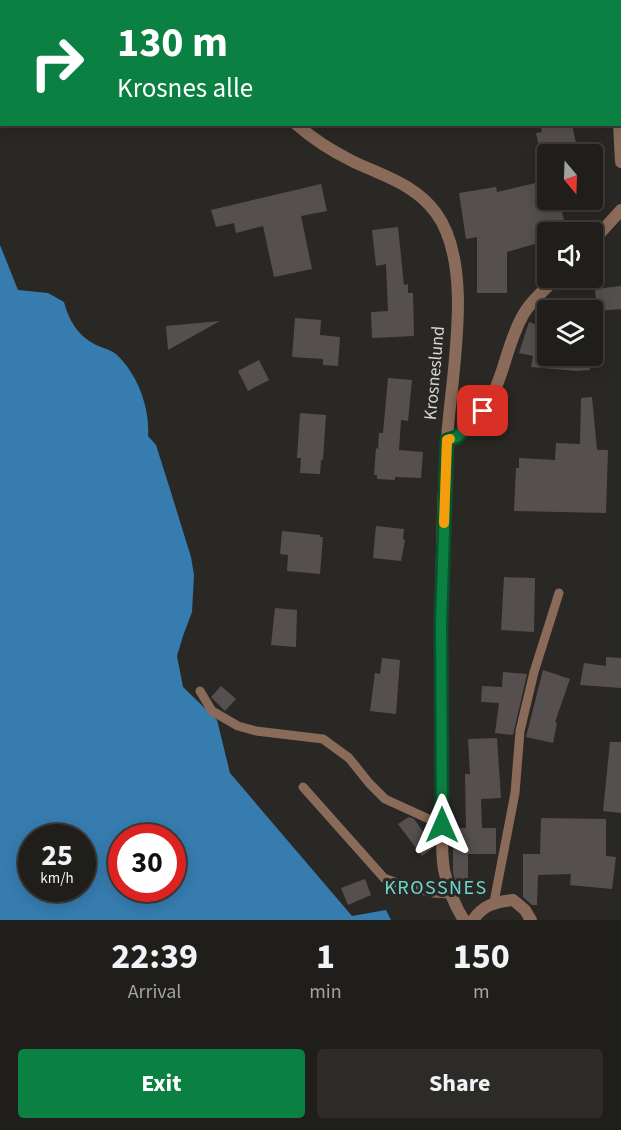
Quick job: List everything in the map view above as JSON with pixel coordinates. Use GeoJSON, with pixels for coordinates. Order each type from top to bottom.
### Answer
{"type":"FeatureCollection","features":[{"type":"Feature","properties":{"kind":"street","name":"Krosneslund"},"geometry":{"type":"LineString","coordinates":[[298,126],[312,138],[340,155],[402,182],[425,200],[444,225],[453,251],[458,295],[447,440],[441,624],[442,825],[444,868],[450,894],[464,920]]}},
{"type":"Feature","properties":{"kind":"street"},"geometry":{"type":"LineString","coordinates":[[620,126],[621,162]]}},
{"type":"Feature","properties":{"kind":"street"},"geometry":{"type":"LineString","coordinates":[[603,230],[621,210]]}},
{"type":"Feature","properties":{"kind":"street"},"geometry":{"type":"LineString","coordinates":[[447,440],[457,437],[474,422],[492,399],[524,314],[546,288]]}},
{"type":"Feature","properties":{"kind":"street"},"geometry":{"type":"LineString","coordinates":[[473,920],[479,911],[494,902],[513,900],[525,910],[531,920]]}},
{"type":"Feature","properties":{"kind":"lane"},"geometry":{"type":"LineString","coordinates":[[494,902],[515,793],[520,731],[534,672],[559,593]]}},
{"type":"Feature","properties":{"kind":"lane"},"geometry":{"type":"LineString","coordinates":[[200,691],[212,711],[238,726],[256,731],[323,739],[349,758],[369,783],[386,799],[442,825]]}},
{"type":"Feature","properties":{"kind":"lane"},"geometry":{"type":"LineString","coordinates":[[303,787],[384,878],[433,893],[450,894]]}},
{"type":"Feature","properties":{"kind":"water"},"geometry":{"type":"Polygon","coordinates":[[[0,245],[18,290],[48,293],[64,302],[79,332],[96,345],[117,355],[137,382],[145,403],[148,436],[156,445],[191,557],[194,575],[192,612],[177,656],[183,687],[217,720],[230,773],[352,916],[386,910],[391,920],[0,920],[0,245]]]}},
{"type":"Feature","properties":{"kind":"building"},"geometry":{"type":"Polygon","coordinates":[[[540,126],[572,126],[576,143],[538,144],[536,133],[542,132],[540,126]]]}},
{"type":"Feature","properties":{"kind":"building"},"geometry":{"type":"Polygon","coordinates":[[[537,183],[537,210],[562,210],[564,222],[537,222],[537,243],[507,252],[507,293],[477,293],[477,237],[466,239],[459,193],[496,187],[497,192],[537,183]]]}},
{"type":"Feature","properties":{"kind":"building"},"geometry":{"type":"Polygon","coordinates":[[[321,184],[327,211],[301,216],[312,269],[274,277],[263,226],[236,233],[234,223],[216,227],[211,210],[321,184]]]}},
{"type":"Feature","properties":{"kind":"building"},"geometry":{"type":"Polygon","coordinates":[[[398,227],[404,285],[408,284],[408,293],[413,293],[414,336],[372,338],[371,312],[388,311],[386,264],[376,266],[372,230],[398,227]]]}},
{"type":"Feature","properties":{"kind":"building"},"geometry":{"type":"Polygon","coordinates":[[[621,286],[621,309],[603,310],[603,300],[596,300],[595,289],[621,286]]]}},
{"type":"Feature","properties":{"kind":"building"},"geometry":{"type":"Polygon","coordinates":[[[295,318],[321,320],[320,335],[340,337],[338,366],[323,365],[323,359],[292,357],[295,318]]]}},
{"type":"Feature","properties":{"kind":"building"},"geometry":{"type":"Polygon","coordinates":[[[220,321],[168,350],[166,326],[220,321]]]}},
{"type":"Feature","properties":{"kind":"building"},"geometry":{"type":"Polygon","coordinates":[[[529,322],[537,325],[537,366],[589,366],[590,370],[531,367],[533,356],[519,353],[529,322]]]}},
{"type":"Feature","properties":{"kind":"building"},"geometry":{"type":"Polygon","coordinates":[[[259,360],[269,380],[248,391],[238,371],[259,360]]]}},
{"type":"Feature","properties":{"kind":"building"},"geometry":{"type":"Polygon","coordinates":[[[388,378],[412,380],[408,421],[401,420],[399,450],[423,452],[421,478],[377,479],[377,475],[374,475],[379,433],[383,433],[388,378]]]}},
{"type":"Feature","properties":{"kind":"building"},"geometry":{"type":"Polygon","coordinates":[[[592,397],[597,450],[608,450],[606,513],[514,511],[516,468],[519,468],[519,458],[555,460],[556,443],[580,444],[581,398],[592,397]]]}},
{"type":"Feature","properties":{"kind":"building"},"geometry":{"type":"Polygon","coordinates":[[[300,413],[326,415],[320,474],[300,473],[301,458],[297,458],[300,413]]]}},
{"type":"Feature","properties":{"kind":"building"},"geometry":{"type":"Polygon","coordinates":[[[376,526],[404,529],[403,539],[405,540],[401,561],[373,558],[376,526]]]}},
{"type":"Feature","properties":{"kind":"building"},"geometry":{"type":"Polygon","coordinates":[[[282,531],[323,537],[320,574],[287,571],[288,555],[280,554],[282,531]]]}},
{"type":"Feature","properties":{"kind":"building"},"geometry":{"type":"Polygon","coordinates":[[[504,577],[535,578],[534,632],[501,630],[504,577]]]}},
{"type":"Feature","properties":{"kind":"building"},"geometry":{"type":"Polygon","coordinates":[[[275,608],[297,610],[296,647],[271,645],[275,608]]]}},
{"type":"Feature","properties":{"kind":"building"},"geometry":{"type":"Polygon","coordinates":[[[606,657],[621,658],[621,688],[580,685],[584,663],[606,666],[606,657]]]}},
{"type":"Feature","properties":{"kind":"building"},"geometry":{"type":"Polygon","coordinates":[[[382,658],[400,660],[396,714],[370,711],[375,673],[380,674],[382,658]]]}},
{"type":"Feature","properties":{"kind":"building"},"geometry":{"type":"Polygon","coordinates":[[[543,670],[570,679],[555,722],[557,723],[553,743],[526,737],[543,670]]]}},
{"type":"Feature","properties":{"kind":"building"},"geometry":{"type":"Polygon","coordinates":[[[503,672],[527,674],[513,735],[495,733],[499,703],[481,702],[482,686],[502,687],[503,672]]]}},
{"type":"Feature","properties":{"kind":"building"},"geometry":{"type":"Polygon","coordinates":[[[221,686],[236,699],[225,711],[211,697],[221,686]]]}},
{"type":"Feature","properties":{"kind":"building"},"geometry":{"type":"Polygon","coordinates":[[[497,738],[501,798],[481,799],[482,828],[496,828],[496,854],[468,854],[468,881],[455,881],[453,828],[466,828],[465,774],[470,774],[468,739],[497,738]]]}},
{"type":"Feature","properties":{"kind":"building"},"geometry":{"type":"Polygon","coordinates":[[[610,742],[621,742],[621,813],[603,811],[610,742]]]}},
{"type":"Feature","properties":{"kind":"building"},"geometry":{"type":"Polygon","coordinates":[[[409,817],[414,819],[434,847],[422,856],[398,824],[409,817]]]}},
{"type":"Feature","properties":{"kind":"building"},"geometry":{"type":"Polygon","coordinates":[[[541,818],[606,819],[606,856],[616,857],[612,889],[570,885],[571,874],[538,875],[537,905],[532,905],[523,897],[523,854],[540,854],[541,818]]]}},
{"type":"Feature","properties":{"kind":"building"},"geometry":{"type":"Polygon","coordinates":[[[365,879],[371,895],[348,905],[341,888],[365,879]]]}},
{"type":"Feature","properties":{"kind":"slow traffic"},"geometry":{"type":"LineString","coordinates":[[444,523],[447,440],[450,439]]}},
{"type":"Feature","properties":{"kind":"district","name":"KROSSNES"},"geometry":{"type":"Point","coordinates":[436,887]}},
{"type":"Feature","properties":{"kind":"route"},"geometry":{"type":"LineString","coordinates":[[442,825],[441,624],[447,440],[457,437],[483,411]]}}]}
